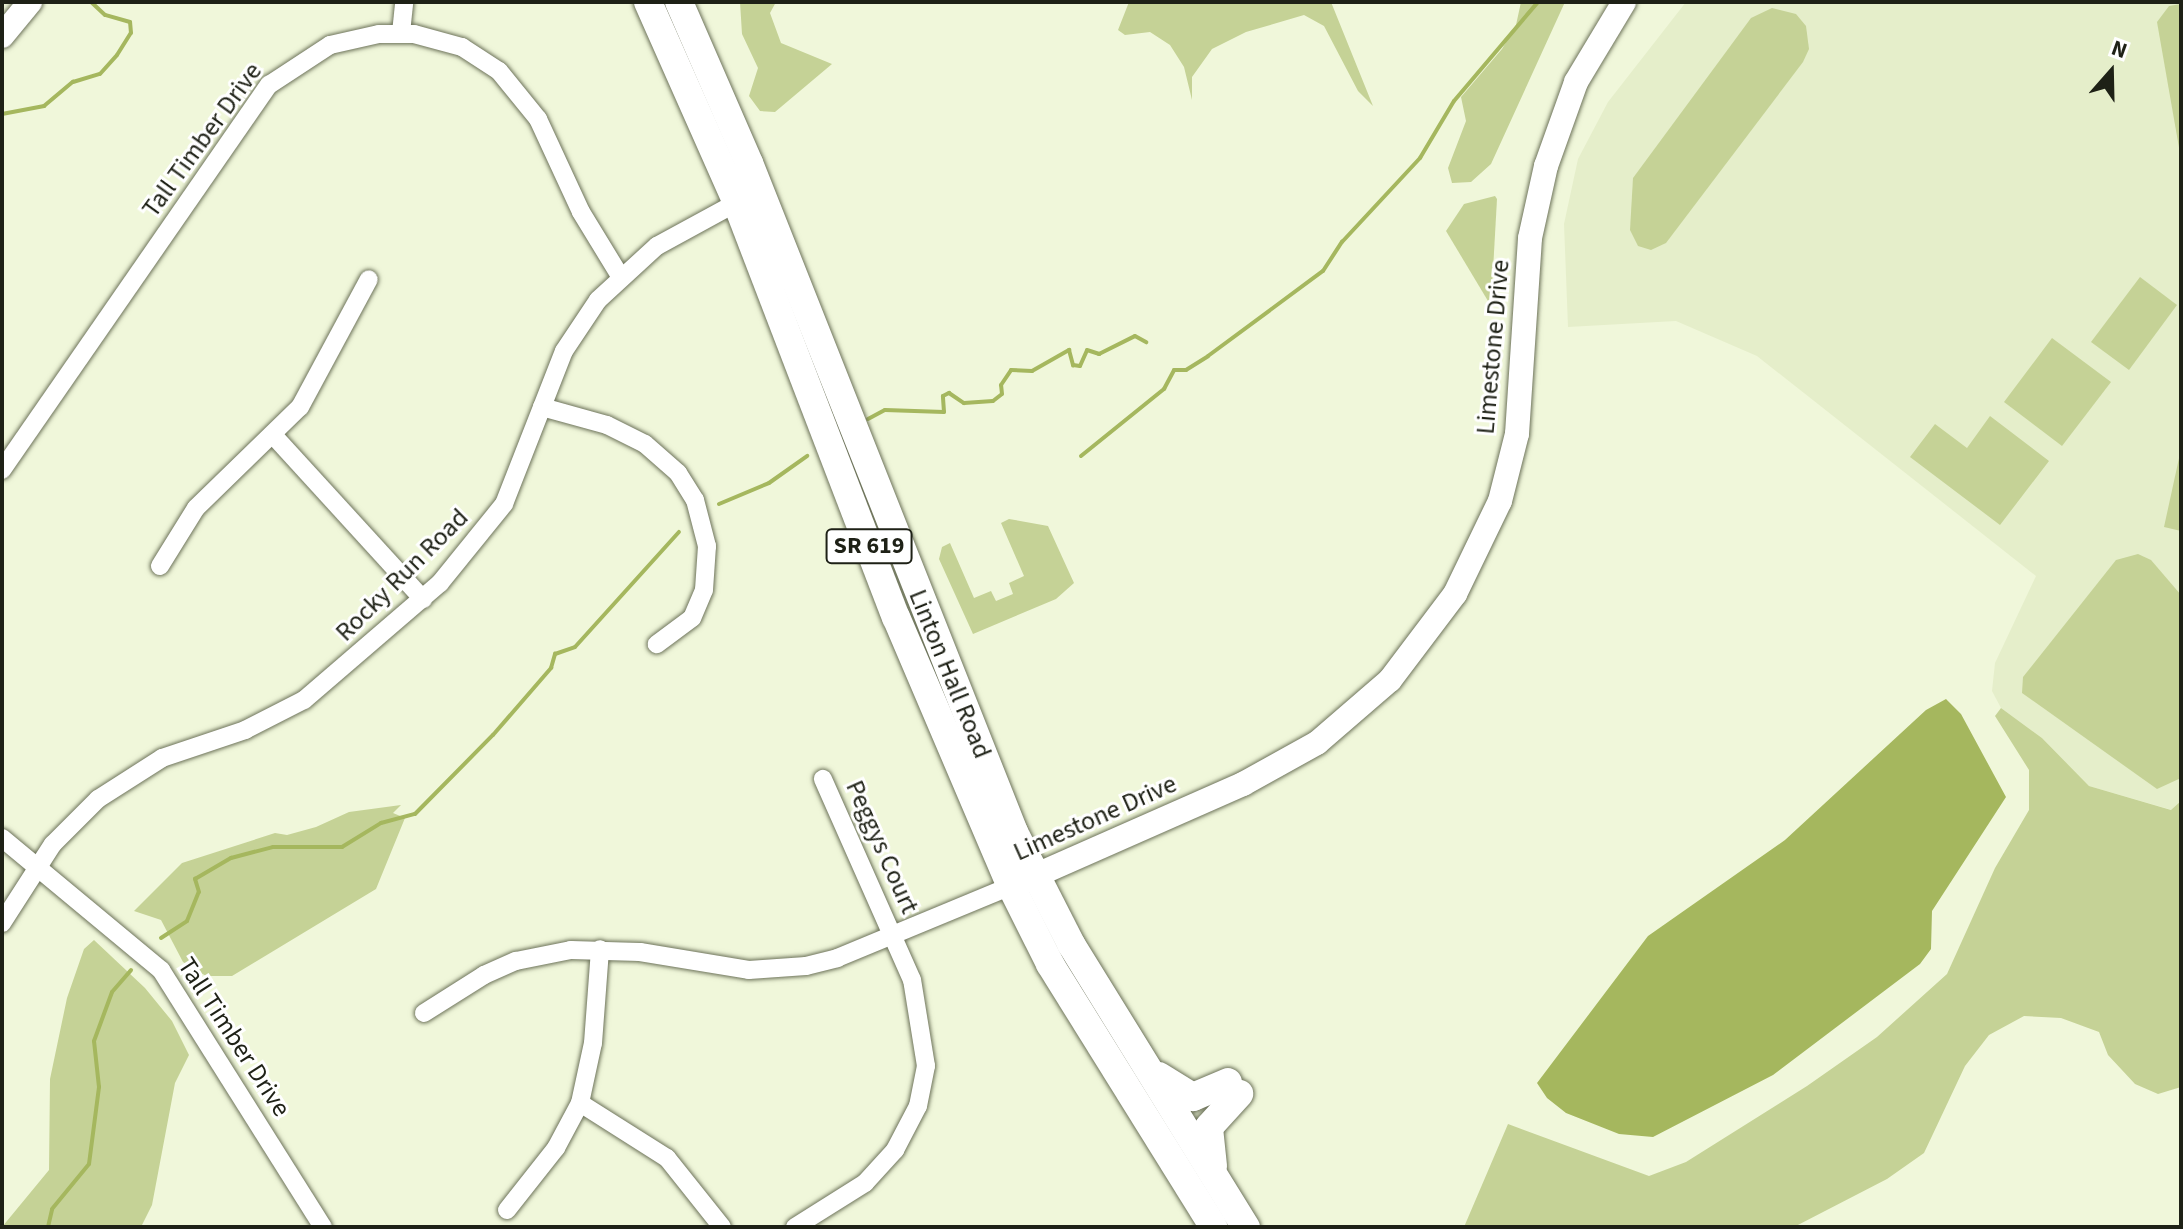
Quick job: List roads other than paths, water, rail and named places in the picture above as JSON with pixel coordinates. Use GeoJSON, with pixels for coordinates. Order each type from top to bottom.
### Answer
{"type":"FeatureCollection","features":[{"type":"Feature","properties":{"kind":"main road","name":"Linton Hall Road"},"geometry":{"type":"LineString","coordinates":[[648,2],[748,197]]}},
{"type":"Feature","properties":{"kind":"main road","name":"Linton Hall Road"},"geometry":{"type":"LineString","coordinates":[[679,2],[896,617],[1023,881],[1050,964],[1214,1227]]}},
{"type":"Feature","properties":{"kind":"main road","name":"Linton Hall Road"},"geometry":{"type":"LineString","coordinates":[[1023,881],[1149,1068],[1246,1227]]}},
{"type":"Feature","properties":{"kind":"main road"},"geometry":{"type":"LineString","coordinates":[[1149,1068],[1189,1096],[1233,1088],[1209,1127],[1215,1174]]}},
{"type":"Feature","properties":{"kind":"street"},"geometry":{"type":"LineString","coordinates":[[2,36],[30,2]]}},
{"type":"Feature","properties":{"kind":"street"},"geometry":{"type":"LineString","coordinates":[[401,33],[404,2]]}},
{"type":"Feature","properties":{"kind":"street","name":"Limestone Drive"},"geometry":{"type":"LineString","coordinates":[[1023,881],[1243,784],[1317,743],[1390,680],[1455,594],[1500,501],[1517,434],[1530,238],[1546,166],[1576,82],[1624,2]]}},
{"type":"Feature","properties":{"kind":"street","name":"Tall Timber Drive"},"geometry":{"type":"LineString","coordinates":[[2,470],[269,85],[330,45],[401,33],[462,47],[516,88],[538,119],[581,212],[620,276]]}},
{"type":"Feature","properties":{"kind":"street","name":"Rocky Run Road"},"geometry":{"type":"LineString","coordinates":[[2,923],[33,869],[72,822],[126,779],[304,700],[423,599],[471,551],[504,504],[579,324],[620,276],[657,246],[748,197]]}},
{"type":"Feature","properties":{"kind":"street"},"geometry":{"type":"LineString","coordinates":[[160,566],[196,508],[274,436],[311,391],[369,279]]}},
{"type":"Feature","properties":{"kind":"street"},"geometry":{"type":"LineString","coordinates":[[542,407],[607,425],[645,444],[678,473],[695,500],[707,546],[704,590],[692,618],[657,644]]}},
{"type":"Feature","properties":{"kind":"street"},"geometry":{"type":"LineString","coordinates":[[274,436],[423,599]]}},
{"type":"Feature","properties":{"kind":"street","name":"Peggys Court"},"geometry":{"type":"LineString","coordinates":[[795,1227],[849,1195],[879,1169],[918,1106],[925,1037],[912,980],[823,779]]}},
{"type":"Feature","properties":{"kind":"street","name":"Tall Timber Drive"},"geometry":{"type":"LineString","coordinates":[[2,838],[33,869],[118,930],[161,970],[323,1227]]}},
{"type":"Feature","properties":{"kind":"street"},"geometry":{"type":"LineString","coordinates":[[424,1013],[465,985],[516,961],[600,949],[717,968],[774,969],[837,958],[1023,881]]}},
{"type":"Feature","properties":{"kind":"street"},"geometry":{"type":"LineString","coordinates":[[507,1210],[548,1160],[580,1103],[593,1043],[600,949]]}},
{"type":"Feature","properties":{"kind":"street"},"geometry":{"type":"LineString","coordinates":[[580,1103],[667,1158],[722,1227]]}},
{"type":"Feature","properties":{"kind":"waterway"},"geometry":{"type":"LineString","coordinates":[[2,114],[44,106],[73,82],[100,74],[117,55],[131,33],[130,22],[105,15],[91,2]]}},
{"type":"Feature","properties":{"kind":"waterway"},"geometry":{"type":"LineString","coordinates":[[1081,456],[1164,389],[1174,370],[1186,370],[1208,356],[1323,271],[1342,242],[1420,158],[1454,101],[1538,2]]}},
{"type":"Feature","properties":{"kind":"waterway"},"geometry":{"type":"LineString","coordinates":[[868,419],[885,410],[944,412],[943,396],[949,393],[964,403],[993,401],[1002,394],[1001,385],[1011,370],[1032,371],[1069,350],[1073,365],[1080,366],[1087,350],[1099,354],[1135,336],[1146,342]]}},
{"type":"Feature","properties":{"kind":"waterway"},"geometry":{"type":"LineString","coordinates":[[719,504],[769,483],[807,456]]}},
{"type":"Feature","properties":{"kind":"waterway"},"geometry":{"type":"LineString","coordinates":[[161,938],[187,921],[199,892],[195,879],[231,858],[273,847],[342,847],[381,823],[415,814],[493,735],[551,668],[555,654],[575,647],[679,532]]}},
{"type":"Feature","properties":{"kind":"waterway"},"geometry":{"type":"LineString","coordinates":[[48,1227],[52,1209],[89,1164],[99,1087],[94,1041],[112,992],[131,970]]}}]}
